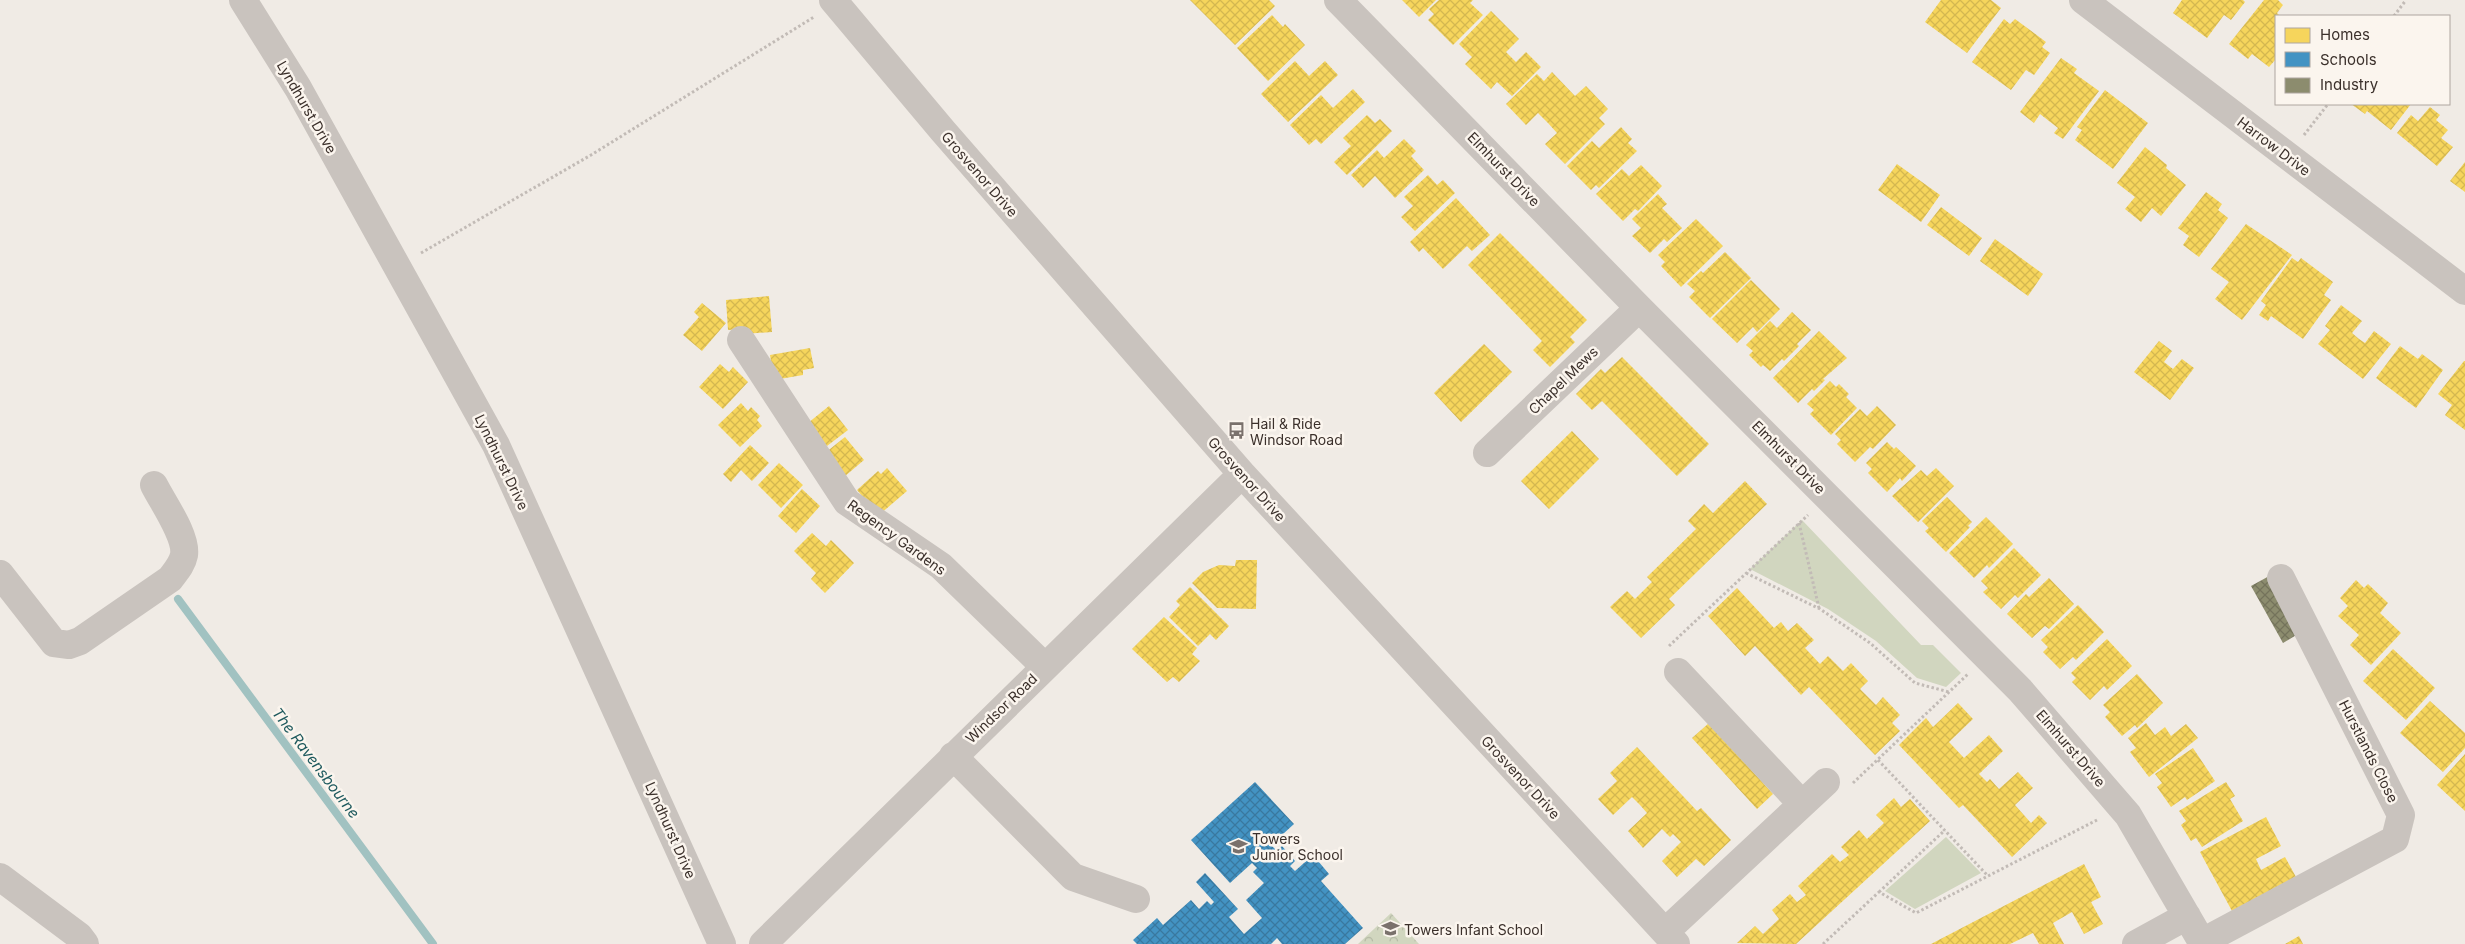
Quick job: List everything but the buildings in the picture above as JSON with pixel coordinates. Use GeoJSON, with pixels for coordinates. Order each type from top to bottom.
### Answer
{"type":"FeatureCollection","features":[{"type":"Feature","properties":{"kind":"street","name":"Lyndhurst Drive"},"geometry":{"type":"LineString","coordinates":[[243,0],[298,88],[496,445],[722,944]]}},
{"type":"Feature","properties":{"kind":"street","name":"Elmhurst Drive"},"geometry":{"type":"LineString","coordinates":[[1338,0],[1639,308],[2020,690],[2122,807],[2203,943]]}},
{"type":"Feature","properties":{"kind":"street","name":"Harrow Drive"},"geometry":{"type":"LineString","coordinates":[[2083,0],[2465,291]]}},
{"type":"Feature","properties":{"kind":"street","name":"Grosvenor Drive"},"geometry":{"type":"LineString","coordinates":[[834,1],[943,131],[1242,474],[1671,938]]}},
{"type":"Feature","properties":{"kind":"street","name":"Chapel Mews"},"geometry":{"type":"LineString","coordinates":[[1487,453],[1639,308]]}},
{"type":"Feature","properties":{"kind":"street","name":"Regency Gardens"},"geometry":{"type":"LineString","coordinates":[[741,340],[847,502],[941,566],[1044,666]]}},
{"type":"Feature","properties":{"kind":"street","name":"Windsor Road"},"geometry":{"type":"LineString","coordinates":[[763,944],[1044,666],[1242,474]]}},
{"type":"Feature","properties":{"kind":"street"},"geometry":{"type":"LineString","coordinates":[[0,574],[54,643],[69,645],[80,642],[170,579],[180,567],[184,554],[183,541],[154,485]]}},
{"type":"Feature","properties":{"kind":"street","name":"Hurstlands Close"},"geometry":{"type":"LineString","coordinates":[[2203,943],[2395,839],[2401,815],[2281,578]]}},
{"type":"Feature","properties":{"kind":"street"},"geometry":{"type":"LineString","coordinates":[[1678,672],[1802,804]]}},
{"type":"Feature","properties":{"kind":"street"},"geometry":{"type":"LineString","coordinates":[[953,756],[1073,877],[1136,899]]}},
{"type":"Feature","properties":{"kind":"street"},"geometry":{"type":"LineString","coordinates":[[1671,938],[1802,804],[1826,782]]}},
{"type":"Feature","properties":{"kind":"street"},"geometry":{"type":"LineString","coordinates":[[0,877],[82,940]]}},
{"type":"Feature","properties":{"kind":"street"},"geometry":{"type":"LineString","coordinates":[[2136,944],[2186,916]]}},
{"type":"Feature","properties":{"kind":"path"},"geometry":{"type":"LineString","coordinates":[[2395,15],[2406,0]]}},
{"type":"Feature","properties":{"kind":"path"},"geometry":{"type":"LineString","coordinates":[[396,266],[591,155],[834,1]]}},
{"type":"Feature","properties":{"kind":"path"},"geometry":{"type":"LineString","coordinates":[[2288,156],[2327,105]]}},
{"type":"Feature","properties":{"kind":"path"},"geometry":{"type":"LineString","coordinates":[[1678,672],[1661,653],[1828,496]]}},
{"type":"Feature","properties":{"kind":"path"},"geometry":{"type":"LineString","coordinates":[[1799,523],[1820,609]]}},
{"type":"Feature","properties":{"kind":"path"},"geometry":{"type":"LineString","coordinates":[[1746,573],[1820,609],[1870,643],[1915,683],[1949,692]]}},
{"type":"Feature","properties":{"kind":"path"},"geometry":{"type":"LineString","coordinates":[[1826,782],[1839,796],[1987,657]]}},
{"type":"Feature","properties":{"kind":"path"},"geometry":{"type":"LineString","coordinates":[[1878,760],[1988,876]]}},
{"type":"Feature","properties":{"kind":"path"},"geometry":{"type":"LineString","coordinates":[[1879,892],[1916,913],[2122,807]]}},
{"type":"Feature","properties":{"kind":"path"},"geometry":{"type":"LineString","coordinates":[[1823,944],[1945,830]]}},
{"type":"Feature","properties":{"kind":"green space"},"geometry":{"type":"Polygon","coordinates":[[[1802,520],[1921,645],[1933,645],[1961,673],[1946,687],[1917,678],[1876,641],[1828,609],[1750,569],[1802,520]]]}},
{"type":"Feature","properties":{"kind":"green space"},"geometry":{"type":"Polygon","coordinates":[[[1946,837],[1981,873],[1915,909],[1885,891],[1946,837]]]}},
{"type":"Feature","properties":{"kind":"green space","name":"Towers Infant School"},"geometry":{"type":"Polygon","coordinates":[[[1391,913],[1419,944],[1358,944],[1391,913]]]}},
{"type":"Feature","properties":{"kind":"waterway","name":"The Ravensbourne"},"geometry":{"type":"LineString","coordinates":[[178,599],[433,944]]}},
{"type":"Feature","properties":{"kind":"place","name":"Hail & Ride Windsor Road"},"geometry":{"type":"Point","coordinates":[1236,431]}},
{"type":"Feature","properties":{"kind":"place","name":"Towers Junior School"},"geometry":{"type":"Point","coordinates":[1238,846]}},
{"type":"Feature","properties":{"kind":"place","name":"Towers Infant School"},"geometry":{"type":"Point","coordinates":[1390,929]}}]}
